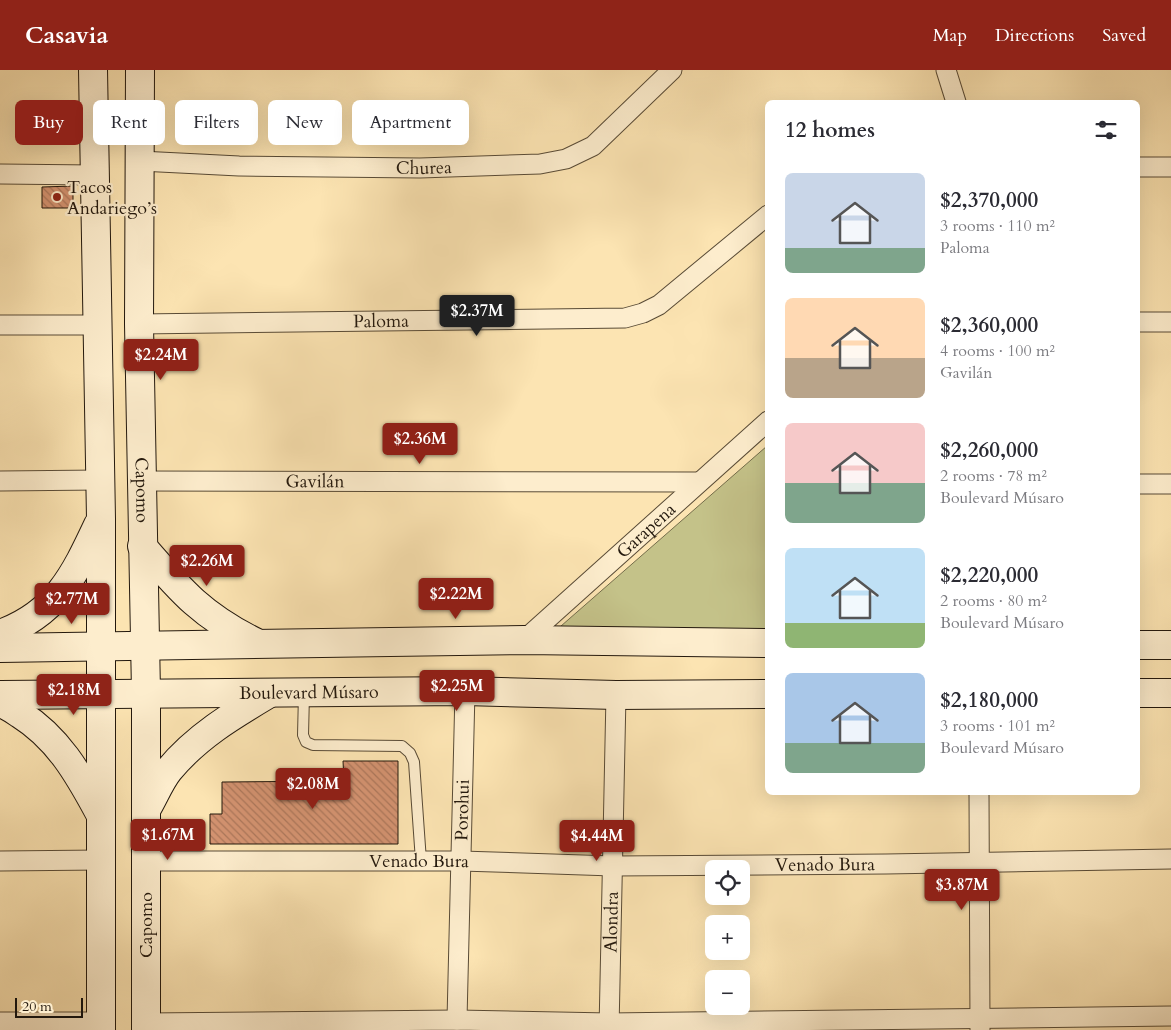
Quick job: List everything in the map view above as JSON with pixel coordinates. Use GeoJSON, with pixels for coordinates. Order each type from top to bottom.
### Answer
{"type":"FeatureCollection","features":[{"type":"Feature","properties":{"kind":"street"},"geometry":{"type":"LineString","coordinates":[[0,1022],[101,1026],[101,519],[93,70]]}},
{"type":"Feature","properties":{"kind":"street","name":"Capomo"},"geometry":{"type":"LineString","coordinates":[[140,70],[142,546],[146,692],[146,1026]]}},
{"type":"Feature","properties":{"kind":"street","name":"Churea"},"geometry":{"type":"LineString","coordinates":[[140,161],[239,166],[401,168],[540,164],[566,159],[593,146],[672,70]]}},
{"type":"Feature","properties":{"kind":"street"},"geometry":{"type":"LineString","coordinates":[[946,70],[955,100]]}},
{"type":"Feature","properties":{"kind":"street"},"geometry":{"type":"LineString","coordinates":[[1140,168],[1171,168]]}},
{"type":"Feature","properties":{"kind":"street"},"geometry":{"type":"LineString","coordinates":[[0,174],[94,175]]}},
{"type":"Feature","properties":{"kind":"street","name":"Paloma"},"geometry":{"type":"LineString","coordinates":[[140,324],[625,318],[643,313],[659,305],[765,217]]}},
{"type":"Feature","properties":{"kind":"street"},"geometry":{"type":"LineString","coordinates":[[1140,322],[1171,322]]}},
{"type":"Feature","properties":{"kind":"street"},"geometry":{"type":"LineString","coordinates":[[0,325],[98,326]]}},
{"type":"Feature","properties":{"kind":"street","name":"Garapena"},"geometry":{"type":"LineString","coordinates":[[524,640],[765,424]]}},
{"type":"Feature","properties":{"kind":"street"},"geometry":{"type":"LineString","coordinates":[[0,481],[100,480]]}},
{"type":"Feature","properties":{"kind":"street","name":"Gavilán"},"geometry":{"type":"LineString","coordinates":[[142,481],[698,482]]}},
{"type":"Feature","properties":{"kind":"street"},"geometry":{"type":"LineString","coordinates":[[1140,484],[1171,484]]}},
{"type":"Feature","properties":{"kind":"street"},"geometry":{"type":"LineString","coordinates":[[0,634],[19,627],[39,615],[54,601],[83,558],[101,519]]}},
{"type":"Feature","properties":{"kind":"street"},"geometry":{"type":"LineString","coordinates":[[142,546],[192,603],[217,622],[259,644]]}},
{"type":"Feature","properties":{"kind":"street"},"geometry":{"type":"LineString","coordinates":[[0,648],[524,640],[765,643]]}},
{"type":"Feature","properties":{"kind":"street"},"geometry":{"type":"LineString","coordinates":[[1140,645],[1171,645]]}},
{"type":"Feature","properties":{"kind":"street","name":"Boulevard Músaro"},"geometry":{"type":"LineString","coordinates":[[0,695],[304,691],[465,691],[616,695],[765,694]]}},
{"type":"Feature","properties":{"kind":"street","name":"Porohui"},"geometry":{"type":"LineString","coordinates":[[457,1020],[465,691]]}},
{"type":"Feature","properties":{"kind":"street"},"geometry":{"type":"LineString","coordinates":[[146,811],[168,771],[188,750],[214,726],[271,692]]}},
{"type":"Feature","properties":{"kind":"street"},"geometry":{"type":"LineString","coordinates":[[1140,693],[1171,693]]}},
{"type":"Feature","properties":{"kind":"street","name":"Alondra"},"geometry":{"type":"LineString","coordinates":[[609,1026],[616,695]]}},
{"type":"Feature","properties":{"kind":"street"},"geometry":{"type":"LineString","coordinates":[[0,703],[38,725],[62,750],[77,771],[101,815]]}},
{"type":"Feature","properties":{"kind":"street"},"geometry":{"type":"LineString","coordinates":[[979,795],[980,1024]]}},
{"type":"Feature","properties":{"kind":"street","name":"Venado Bura"},"geometry":{"type":"LineString","coordinates":[[147,861],[461,861],[613,866],[1171,859]]}},
{"type":"Feature","properties":{"kind":"street"},"geometry":{"type":"LineString","coordinates":[[0,861],[101,860]]}},
{"type":"Feature","properties":{"kind":"street"},"geometry":{"type":"LineString","coordinates":[[146,1026],[457,1020],[609,1026],[980,1024],[1171,1016]]}},
{"type":"Feature","properties":{"kind":"lane"},"geometry":{"type":"LineString","coordinates":[[304,691],[303,735],[306,742],[313,745],[402,746],[410,753],[414,762],[422,861]]}},
{"type":"Feature","properties":{"kind":"shaded area"},"geometry":{"type":"Polygon","coordinates":[[[765,448],[765,630],[553,633],[765,448]]]}},
{"type":"Feature","properties":{"kind":"building","name":"Tacos Andariego’s"},"geometry":{"type":"Polygon","coordinates":[[[73,186],[73,208],[42,208],[42,187],[73,186]]]}},
{"type":"Feature","properties":{"kind":"building"},"geometry":{"type":"Polygon","coordinates":[[[343,761],[398,761],[398,844],[210,844],[210,814],[222,814],[222,782],[344,781],[343,761]]]}},
{"type":"Feature","properties":{"kind":"place","name":"Tacos Andariego’s"},"geometry":{"type":"Point","coordinates":[57,197]}}]}
